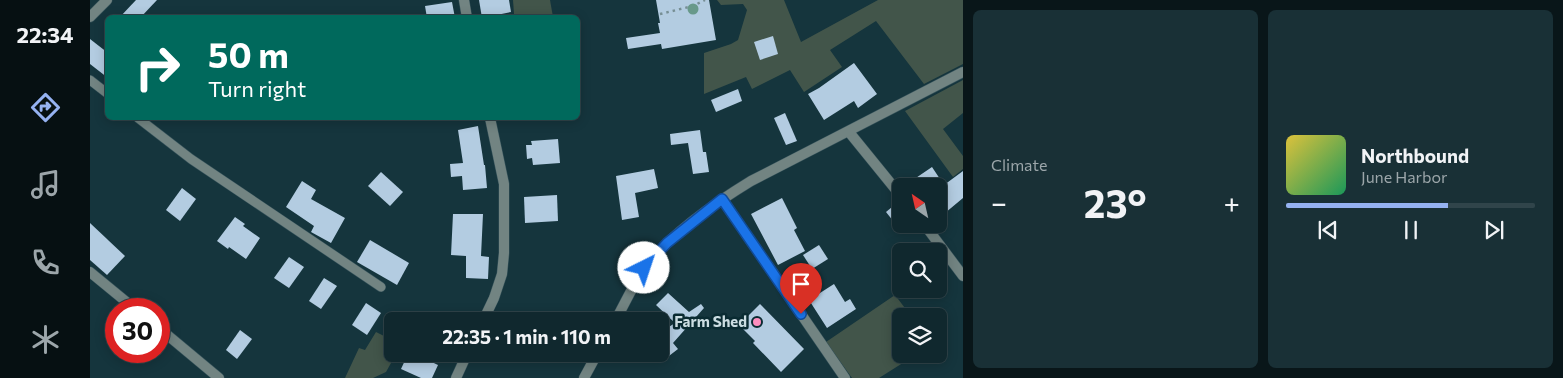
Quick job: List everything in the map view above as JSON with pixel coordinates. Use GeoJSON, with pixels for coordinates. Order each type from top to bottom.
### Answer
{"type":"FeatureCollection","features":[{"type":"Feature","properties":{"kind":"street"},"geometry":{"type":"LineString","coordinates":[[90,17],[107,0]]}},
{"type":"Feature","properties":{"kind":"street"},"geometry":{"type":"LineString","coordinates":[[464,0],[466,15]]}},
{"type":"Feature","properties":{"kind":"street"},"geometry":{"type":"LineString","coordinates":[[620,312],[644,268],[667,243],[722,199],[751,181],[963,72]]}},
{"type":"Feature","properties":{"kind":"street"},"geometry":{"type":"LineString","coordinates":[[487,312],[502,274],[504,253],[504,184],[490,120]]}},
{"type":"Feature","properties":{"kind":"street"},"geometry":{"type":"LineString","coordinates":[[849,132],[892,185]]}},
{"type":"Feature","properties":{"kind":"street"},"geometry":{"type":"LineString","coordinates":[[722,199],[845,378]]}},
{"type":"Feature","properties":{"kind":"street"},"geometry":{"type":"LineString","coordinates":[[931,233],[963,276]]}},
{"type":"Feature","properties":{"kind":"street"},"geometry":{"type":"LineString","coordinates":[[91,275],[121,298]]}},
{"type":"Feature","properties":{"kind":"street"},"geometry":{"type":"LineString","coordinates":[[170,337],[219,378]]}},
{"type":"Feature","properties":{"kind":"street"},"geometry":{"type":"LineString","coordinates":[[456,378],[463,362]]}},
{"type":"Feature","properties":{"kind":"street"},"geometry":{"type":"LineString","coordinates":[[584,378],[593,362]]}},
{"type":"Feature","properties":{"kind":"lane"},"geometry":{"type":"LineString","coordinates":[[90,80],[105,92]]}},
{"type":"Feature","properties":{"kind":"lane"},"geometry":{"type":"LineString","coordinates":[[141,120],[191,159],[381,286]]}},
{"type":"Feature","properties":{"kind":"path"},"geometry":{"type":"LineString","coordinates":[[660,14],[693,6],[705,0]]}},
{"type":"Feature","properties":{"kind":"green space"},"geometry":{"type":"Polygon","coordinates":[[[513,0],[550,0],[553,15],[527,15],[514,14],[513,0]]]}},
{"type":"Feature","properties":{"kind":"green space"},"geometry":{"type":"Polygon","coordinates":[[[717,0],[784,0],[801,42],[878,0],[963,0],[963,64],[924,84],[876,21],[830,50],[842,67],[804,92],[790,70],[752,89],[746,77],[704,94],[704,53],[738,40],[747,10],[743,4],[721,5],[717,0]]]}},
{"type":"Feature","properties":{"kind":"green space"},"geometry":{"type":"Polygon","coordinates":[[[963,80],[963,113],[943,129],[963,156],[963,169],[953,177],[905,111],[963,80]]]}},
{"type":"Feature","properties":{"kind":"green space"},"geometry":{"type":"Polygon","coordinates":[[[892,297],[897,298],[905,308],[892,308],[892,363],[903,363],[879,378],[852,378],[826,342],[892,297]]]}},
{"type":"Feature","properties":{"kind":"green space"},"geometry":{"type":"Polygon","coordinates":[[[376,332],[384,336],[384,362],[392,362],[386,372],[373,378],[345,378],[359,348],[365,350],[376,332]]]}},
{"type":"Feature","properties":{"kind":"building"},"geometry":{"type":"Polygon","coordinates":[[[136,0],[157,0],[143,15],[122,15],[136,0]]]}},
{"type":"Feature","properties":{"kind":"building"},"geometry":{"type":"Polygon","coordinates":[[[479,0],[509,0],[511,12],[496,15],[482,15],[479,0]]]}},
{"type":"Feature","properties":{"kind":"building"},"geometry":{"type":"Polygon","coordinates":[[[656,0],[709,0],[716,40],[662,49],[661,44],[628,49],[626,38],[660,33],[656,0]]]}},
{"type":"Feature","properties":{"kind":"building"},"geometry":{"type":"Polygon","coordinates":[[[452,2],[454,15],[426,15],[425,6],[452,2]]]}},
{"type":"Feature","properties":{"kind":"building"},"geometry":{"type":"Polygon","coordinates":[[[773,36],[778,54],[760,60],[754,42],[773,36]]]}},
{"type":"Feature","properties":{"kind":"building"},"geometry":{"type":"Polygon","coordinates":[[[90,39],[105,51],[105,76],[90,64],[90,39]]]}},
{"type":"Feature","properties":{"kind":"building"},"geometry":{"type":"Polygon","coordinates":[[[854,63],[877,94],[858,108],[854,101],[824,120],[808,94],[854,63]]]}},
{"type":"Feature","properties":{"kind":"building"},"geometry":{"type":"Polygon","coordinates":[[[738,89],[742,101],[716,112],[711,100],[738,89]]]}},
{"type":"Feature","properties":{"kind":"building"},"geometry":{"type":"Polygon","coordinates":[[[785,113],[797,141],[786,145],[774,118],[785,113]]]}},
{"type":"Feature","properties":{"kind":"building"},"geometry":{"type":"Polygon","coordinates":[[[478,126],[487,188],[463,190],[462,176],[451,177],[450,164],[463,163],[458,130],[478,126]]]}},
{"type":"Feature","properties":{"kind":"building"},"geometry":{"type":"Polygon","coordinates":[[[700,130],[703,152],[706,152],[709,172],[693,174],[688,143],[671,145],[670,134],[700,130]]]}},
{"type":"Feature","properties":{"kind":"building"},"geometry":{"type":"Polygon","coordinates":[[[558,139],[560,163],[533,165],[532,158],[527,159],[526,145],[532,145],[531,141],[558,139]]]}},
{"type":"Feature","properties":{"kind":"building"},"geometry":{"type":"Polygon","coordinates":[[[932,167],[939,178],[916,178],[932,167]]]}},
{"type":"Feature","properties":{"kind":"building"},"geometry":{"type":"Polygon","coordinates":[[[654,169],[658,188],[635,193],[639,217],[622,220],[616,176],[654,169]]]}},
{"type":"Feature","properties":{"kind":"building"},"geometry":{"type":"Polygon","coordinates":[[[963,171],[963,198],[948,210],[948,182],[963,171]]]}},
{"type":"Feature","properties":{"kind":"building"},"geometry":{"type":"Polygon","coordinates":[[[381,172],[403,192],[390,206],[368,186],[381,172]]]}},
{"type":"Feature","properties":{"kind":"building"},"geometry":{"type":"Polygon","coordinates":[[[302,181],[316,190],[311,199],[345,218],[331,243],[311,232],[314,226],[286,207],[302,181]]]}},
{"type":"Feature","properties":{"kind":"building"},"geometry":{"type":"Polygon","coordinates":[[[182,188],[196,199],[180,221],[166,210],[182,188]]]}},
{"type":"Feature","properties":{"kind":"building"},"geometry":{"type":"Polygon","coordinates":[[[557,195],[558,221],[525,223],[524,197],[557,195]]]}},
{"type":"Feature","properties":{"kind":"building"},"geometry":{"type":"Polygon","coordinates":[[[782,198],[797,228],[794,230],[805,251],[778,265],[751,214],[782,198]]]}},
{"type":"Feature","properties":{"kind":"building"},"geometry":{"type":"Polygon","coordinates":[[[892,207],[892,220],[886,212],[892,207]]]}},
{"type":"Feature","properties":{"kind":"building"},"geometry":{"type":"Polygon","coordinates":[[[453,214],[483,214],[481,256],[489,257],[488,279],[466,278],[466,256],[451,255],[453,214]]]}},
{"type":"Feature","properties":{"kind":"building"},"geometry":{"type":"Polygon","coordinates":[[[235,217],[245,224],[243,226],[260,238],[246,259],[217,241],[235,217]]]}},
{"type":"Feature","properties":{"kind":"building"},"geometry":{"type":"Polygon","coordinates":[[[90,223],[125,256],[107,275],[90,260],[90,223]]]}},
{"type":"Feature","properties":{"kind":"building"},"geometry":{"type":"Polygon","coordinates":[[[370,240],[409,263],[397,285],[357,262],[370,240]]]}},
{"type":"Feature","properties":{"kind":"building"},"geometry":{"type":"Polygon","coordinates":[[[819,245],[828,259],[812,269],[803,255],[819,245]]]}},
{"type":"Feature","properties":{"kind":"building"},"geometry":{"type":"Polygon","coordinates":[[[289,257],[304,267],[289,288],[274,278],[289,257]]]}},
{"type":"Feature","properties":{"kind":"building"},"geometry":{"type":"Polygon","coordinates":[[[324,278],[337,286],[321,309],[309,301],[324,278]]]}},
{"type":"Feature","properties":{"kind":"building"},"geometry":{"type":"Polygon","coordinates":[[[834,284],[845,302],[850,299],[856,309],[827,328],[809,300],[834,284]]]}},
{"type":"Feature","properties":{"kind":"building"},"geometry":{"type":"Polygon","coordinates":[[[668,293],[689,312],[701,304],[704,308],[673,343],[678,349],[669,356],[669,327],[675,323],[669,317],[669,312],[663,312],[656,305],[668,293]]]}},
{"type":"Feature","properties":{"kind":"building"},"geometry":{"type":"Polygon","coordinates":[[[366,303],[381,313],[367,335],[352,325],[366,303]]]}},
{"type":"Feature","properties":{"kind":"building"},"geometry":{"type":"Polygon","coordinates":[[[760,304],[804,349],[781,372],[753,343],[755,341],[739,325],[760,304]]]}},
{"type":"Feature","properties":{"kind":"building"},"geometry":{"type":"Polygon","coordinates":[[[240,330],[252,339],[237,359],[226,350],[240,330]]]}},
{"type":"Feature","properties":{"kind":"building"},"geometry":{"type":"Polygon","coordinates":[[[404,362],[432,362],[438,365],[432,378],[421,378],[401,369],[404,362]]]}},
{"type":"Feature","properties":{"kind":"place","name":"Farm Shed"},"geometry":{"type":"Point","coordinates":[757,322]}},
{"type":"Feature","properties":{"kind":"route"},"geometry":{"type":"LineString","coordinates":[[644,268],[667,243],[722,199],[801,314]]}}]}
